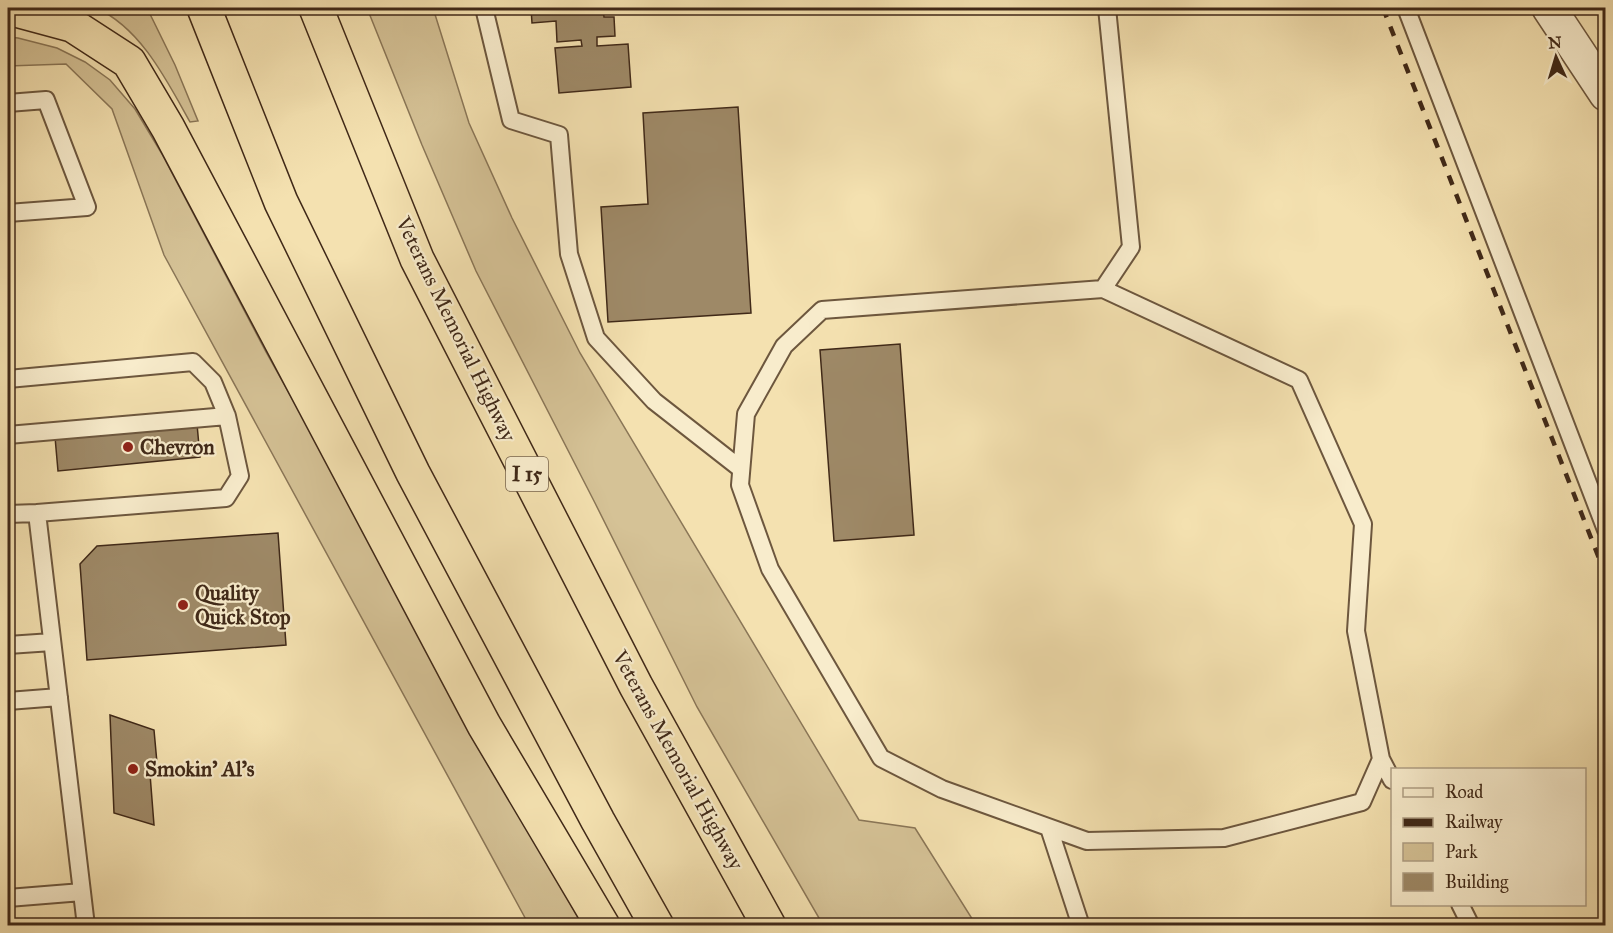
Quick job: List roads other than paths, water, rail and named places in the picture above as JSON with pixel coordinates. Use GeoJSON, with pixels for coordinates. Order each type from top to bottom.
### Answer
{"type":"FeatureCollection","features":[{"type":"Feature","properties":{"kind":"highway"},"geometry":{"type":"LineString","coordinates":[[9,8],[72,25],[129,62],[168,128],[484,725],[603,926]]}},
{"type":"Feature","properties":{"kind":"highway"},"geometry":{"type":"LineString","coordinates":[[204,8],[281,202],[413,472],[598,821],[657,926]]}},
{"type":"Feature","properties":{"kind":"highway","name":"Veterans Memorial Highway"},"geometry":{"type":"LineString","coordinates":[[316,8],[417,259],[636,686],[769,926]]}},
{"type":"Feature","properties":{"kind":"street"},"geometry":{"type":"LineString","coordinates":[[1549,8],[1605,94]]}},
{"type":"Feature","properties":{"kind":"lane"},"geometry":{"type":"LineString","coordinates":[[484,8],[511,120],[559,135],[569,254],[596,338],[654,401],[741,469]]}},
{"type":"Feature","properties":{"kind":"lane"},"geometry":{"type":"LineString","coordinates":[[1103,289],[1131,247],[1107,8]]}},
{"type":"Feature","properties":{"kind":"lane"},"geometry":{"type":"LineString","coordinates":[[1406,8],[1605,530]]}},
{"type":"Feature","properties":{"kind":"lane"},"geometry":{"type":"LineString","coordinates":[[8,103],[46,100],[87,207],[8,213]]}},
{"type":"Feature","properties":{"kind":"lane"},"geometry":{"type":"LineString","coordinates":[[1381,759],[1362,802],[1224,838],[1087,841],[942,789],[881,758],[770,569],[740,485],[746,414],[784,346],[822,310],[1103,289],[1299,380],[1363,524],[1356,631],[1381,759],[1391,778]]}},
{"type":"Feature","properties":{"kind":"lane"},"geometry":{"type":"LineString","coordinates":[[8,379],[193,362],[213,382],[226,416],[240,476],[226,498],[8,514]]}},
{"type":"Feature","properties":{"kind":"lane"},"geometry":{"type":"LineString","coordinates":[[8,435],[226,416]]}},
{"type":"Feature","properties":{"kind":"lane"},"geometry":{"type":"LineString","coordinates":[[37,513],[86,926]]}},
{"type":"Feature","properties":{"kind":"lane"},"geometry":{"type":"LineString","coordinates":[[8,645],[52,642]]}},
{"type":"Feature","properties":{"kind":"lane"},"geometry":{"type":"LineString","coordinates":[[8,701],[59,697]]}},
{"type":"Feature","properties":{"kind":"lane"},"geometry":{"type":"LineString","coordinates":[[1049,828],[1081,926]]}},
{"type":"Feature","properties":{"kind":"lane"},"geometry":{"type":"LineString","coordinates":[[8,898],[82,892]]}},
{"type":"Feature","properties":{"kind":"lane"},"geometry":{"type":"LineString","coordinates":[[1461,906],[1471,926]]}},
{"type":"Feature","properties":{"kind":"railway"},"geometry":{"type":"LineString","coordinates":[[1383,8],[1606,576]]}},
{"type":"Feature","properties":{"kind":"place","name":"Chevron"},"geometry":{"type":"Point","coordinates":[128,447]}},
{"type":"Feature","properties":{"kind":"place","name":"Quality Quick Stop"},"geometry":{"type":"Point","coordinates":[183,605]}},
{"type":"Feature","properties":{"kind":"place","name":"Smokin' Al's"},"geometry":{"type":"Point","coordinates":[133,769]}}]}
